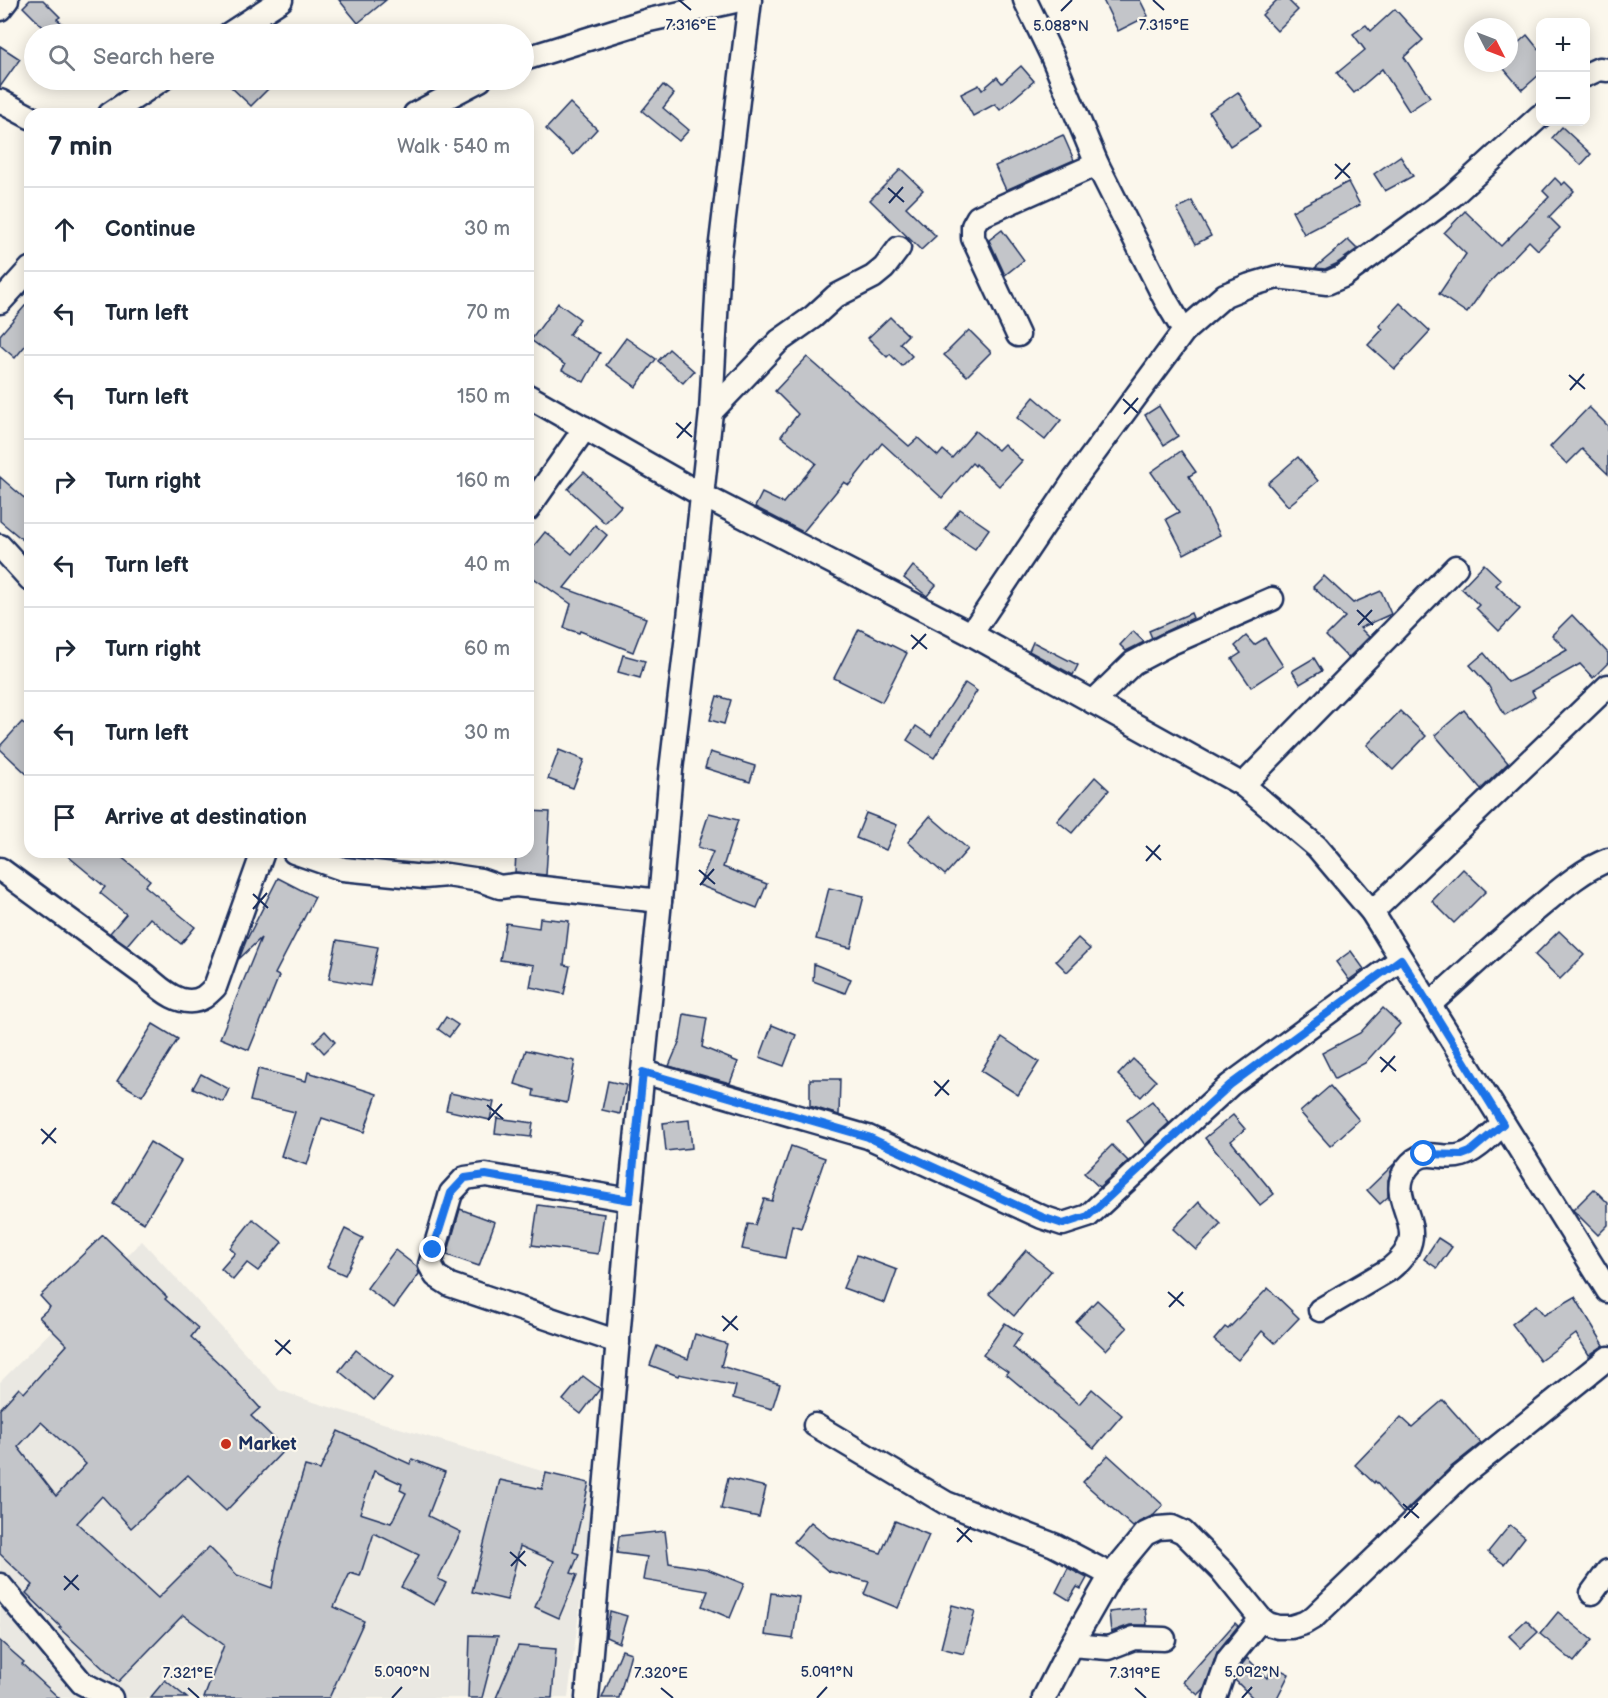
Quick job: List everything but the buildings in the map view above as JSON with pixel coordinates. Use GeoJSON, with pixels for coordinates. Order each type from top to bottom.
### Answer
{"type":"FeatureCollection","features":[{"type":"Feature","properties":{"kind":"street"},"geometry":{"type":"LineString","coordinates":[[0,9],[7,0]]}},
{"type":"Feature","properties":{"kind":"street"},"geometry":{"type":"LineString","coordinates":[[244,24],[281,0]]}},
{"type":"Feature","properties":{"kind":"street"},"geometry":{"type":"LineString","coordinates":[[534,56],[649,20],[740,0]]}},
{"type":"Feature","properties":{"kind":"street"},"geometry":{"type":"LineString","coordinates":[[587,1698],[670,770],[711,412],[719,259],[750,0]]}},
{"type":"Feature","properties":{"kind":"street"},"geometry":{"type":"LineString","coordinates":[[1025,0],[1052,56],[1097,164],[1165,299],[1184,331]]}},
{"type":"Feature","properties":{"kind":"street"},"geometry":{"type":"LineString","coordinates":[[1590,73],[1599,69],[1608,70]]}},
{"type":"Feature","properties":{"kind":"street"},"geometry":{"type":"LineString","coordinates":[[119,108],[146,90]]}},
{"type":"Feature","properties":{"kind":"street"},"geometry":{"type":"LineString","coordinates":[[426,108],[461,90]]}},
{"type":"Feature","properties":{"kind":"street"},"geometry":{"type":"LineString","coordinates":[[0,101],[24,114]]}},
{"type":"Feature","properties":{"kind":"street"},"geometry":{"type":"LineString","coordinates":[[971,634],[1075,479],[1184,331],[1226,295],[1250,285],[1277,277],[1327,283],[1343,276],[1452,196],[1536,120]]}},
{"type":"Feature","properties":{"kind":"street"},"geometry":{"type":"LineString","coordinates":[[1018,334],[973,238],[973,226],[978,217],[1097,164]]}},
{"type":"Feature","properties":{"kind":"street"},"geometry":{"type":"LineString","coordinates":[[711,412],[778,341],[836,297],[873,277],[884,268],[899,248]]}},
{"type":"Feature","properties":{"kind":"street"},"geometry":{"type":"LineString","coordinates":[[0,302],[24,276]]}},
{"type":"Feature","properties":{"kind":"street"},"geometry":{"type":"LineString","coordinates":[[534,399],[702,495],[971,634],[1243,785],[1317,847],[1372,912],[1608,1291]]}},
{"type":"Feature","properties":{"kind":"street"},"geometry":{"type":"LineString","coordinates":[[534,500],[585,428]]}},
{"type":"Feature","properties":{"kind":"street"},"geometry":{"type":"LineString","coordinates":[[0,546],[24,572]]}},
{"type":"Feature","properties":{"kind":"street"},"geometry":{"type":"LineString","coordinates":[[1243,785],[1456,567]]}},
{"type":"Feature","properties":{"kind":"street"},"geometry":{"type":"LineString","coordinates":[[1093,702],[1133,663],[1171,643],[1272,599]]}},
{"type":"Feature","properties":{"kind":"street"},"geometry":{"type":"LineString","coordinates":[[1372,912],[1608,686]]}},
{"type":"Feature","properties":{"kind":"street"},"geometry":{"type":"LineString","coordinates":[[0,869],[146,975],[163,992],[186,1001],[204,998],[215,987],[261,858]]}},
{"type":"Feature","properties":{"kind":"street"},"geometry":{"type":"LineString","coordinates":[[311,858],[342,869],[424,877],[447,875],[480,880],[500,887],[516,885],[660,901]]}},
{"type":"Feature","properties":{"kind":"street"},"geometry":{"type":"LineString","coordinates":[[1429,1005],[1543,904],[1582,874],[1608,860]]}},
{"type":"Feature","properties":{"kind":"street"},"geometry":{"type":"LineString","coordinates":[[643,1072],[868,1137],[1042,1217],[1063,1224],[1088,1216],[1230,1085],[1401,959]]}},
{"type":"Feature","properties":{"kind":"street"},"geometry":{"type":"LineString","coordinates":[[1320,1310],[1390,1269],[1408,1251],[1412,1238],[1412,1226],[1400,1186],[1402,1176],[1416,1158],[1424,1154],[1462,1155],[1470,1152],[1503,1124]]}},
{"type":"Feature","properties":{"kind":"street"},"geometry":{"type":"LineString","coordinates":[[618,1342],[450,1285],[436,1276],[430,1265],[451,1193],[465,1178],[486,1175],[630,1200]]}},
{"type":"Feature","properties":{"kind":"street"},"geometry":{"type":"LineString","coordinates":[[1044,1698],[1071,1645],[1112,1575],[1145,1534],[1158,1528],[1172,1527],[1182,1532],[1223,1572],[1261,1619],[1278,1627],[1291,1627],[1304,1623],[1314,1617],[1460,1477],[1608,1358]]}},
{"type":"Feature","properties":{"kind":"street"},"geometry":{"type":"LineString","coordinates":[[815,1425],[946,1503],[1054,1545],[1112,1575]]}},
{"type":"Feature","properties":{"kind":"street"},"geometry":{"type":"LineString","coordinates":[[1592,1593],[1608,1571]]}},
{"type":"Feature","properties":{"kind":"street"},"geometry":{"type":"LineString","coordinates":[[0,1585],[76,1691],[111,1698]]}},
{"type":"Feature","properties":{"kind":"street"},"geometry":{"type":"LineString","coordinates":[[1215,1698],[1228,1660],[1261,1619]]}},
{"type":"Feature","properties":{"kind":"street"},"geometry":{"type":"LineString","coordinates":[[1071,1645],[1108,1648],[1134,1638],[1164,1639]]}},
{"type":"Feature","properties":{"kind":"shaded area","name":"Market"},"geometry":{"type":"Polygon","coordinates":[[[142,1241],[279,1390],[595,1487],[568,1698],[0,1698],[0,1382],[142,1241]]]}},
{"type":"Feature","properties":{"kind":"place","name":"Market"},"geometry":{"type":"Point","coordinates":[226,1444]}},
{"type":"Feature","properties":{"kind":"route"},"geometry":{"type":"LineString","coordinates":[[433,1250],[451,1193],[465,1178],[486,1175],[630,1200],[643,1072],[868,1137],[1042,1217],[1063,1224],[1088,1216],[1230,1085],[1401,959],[1503,1124],[1470,1152],[1455,1156],[1424,1154]]}}]}
